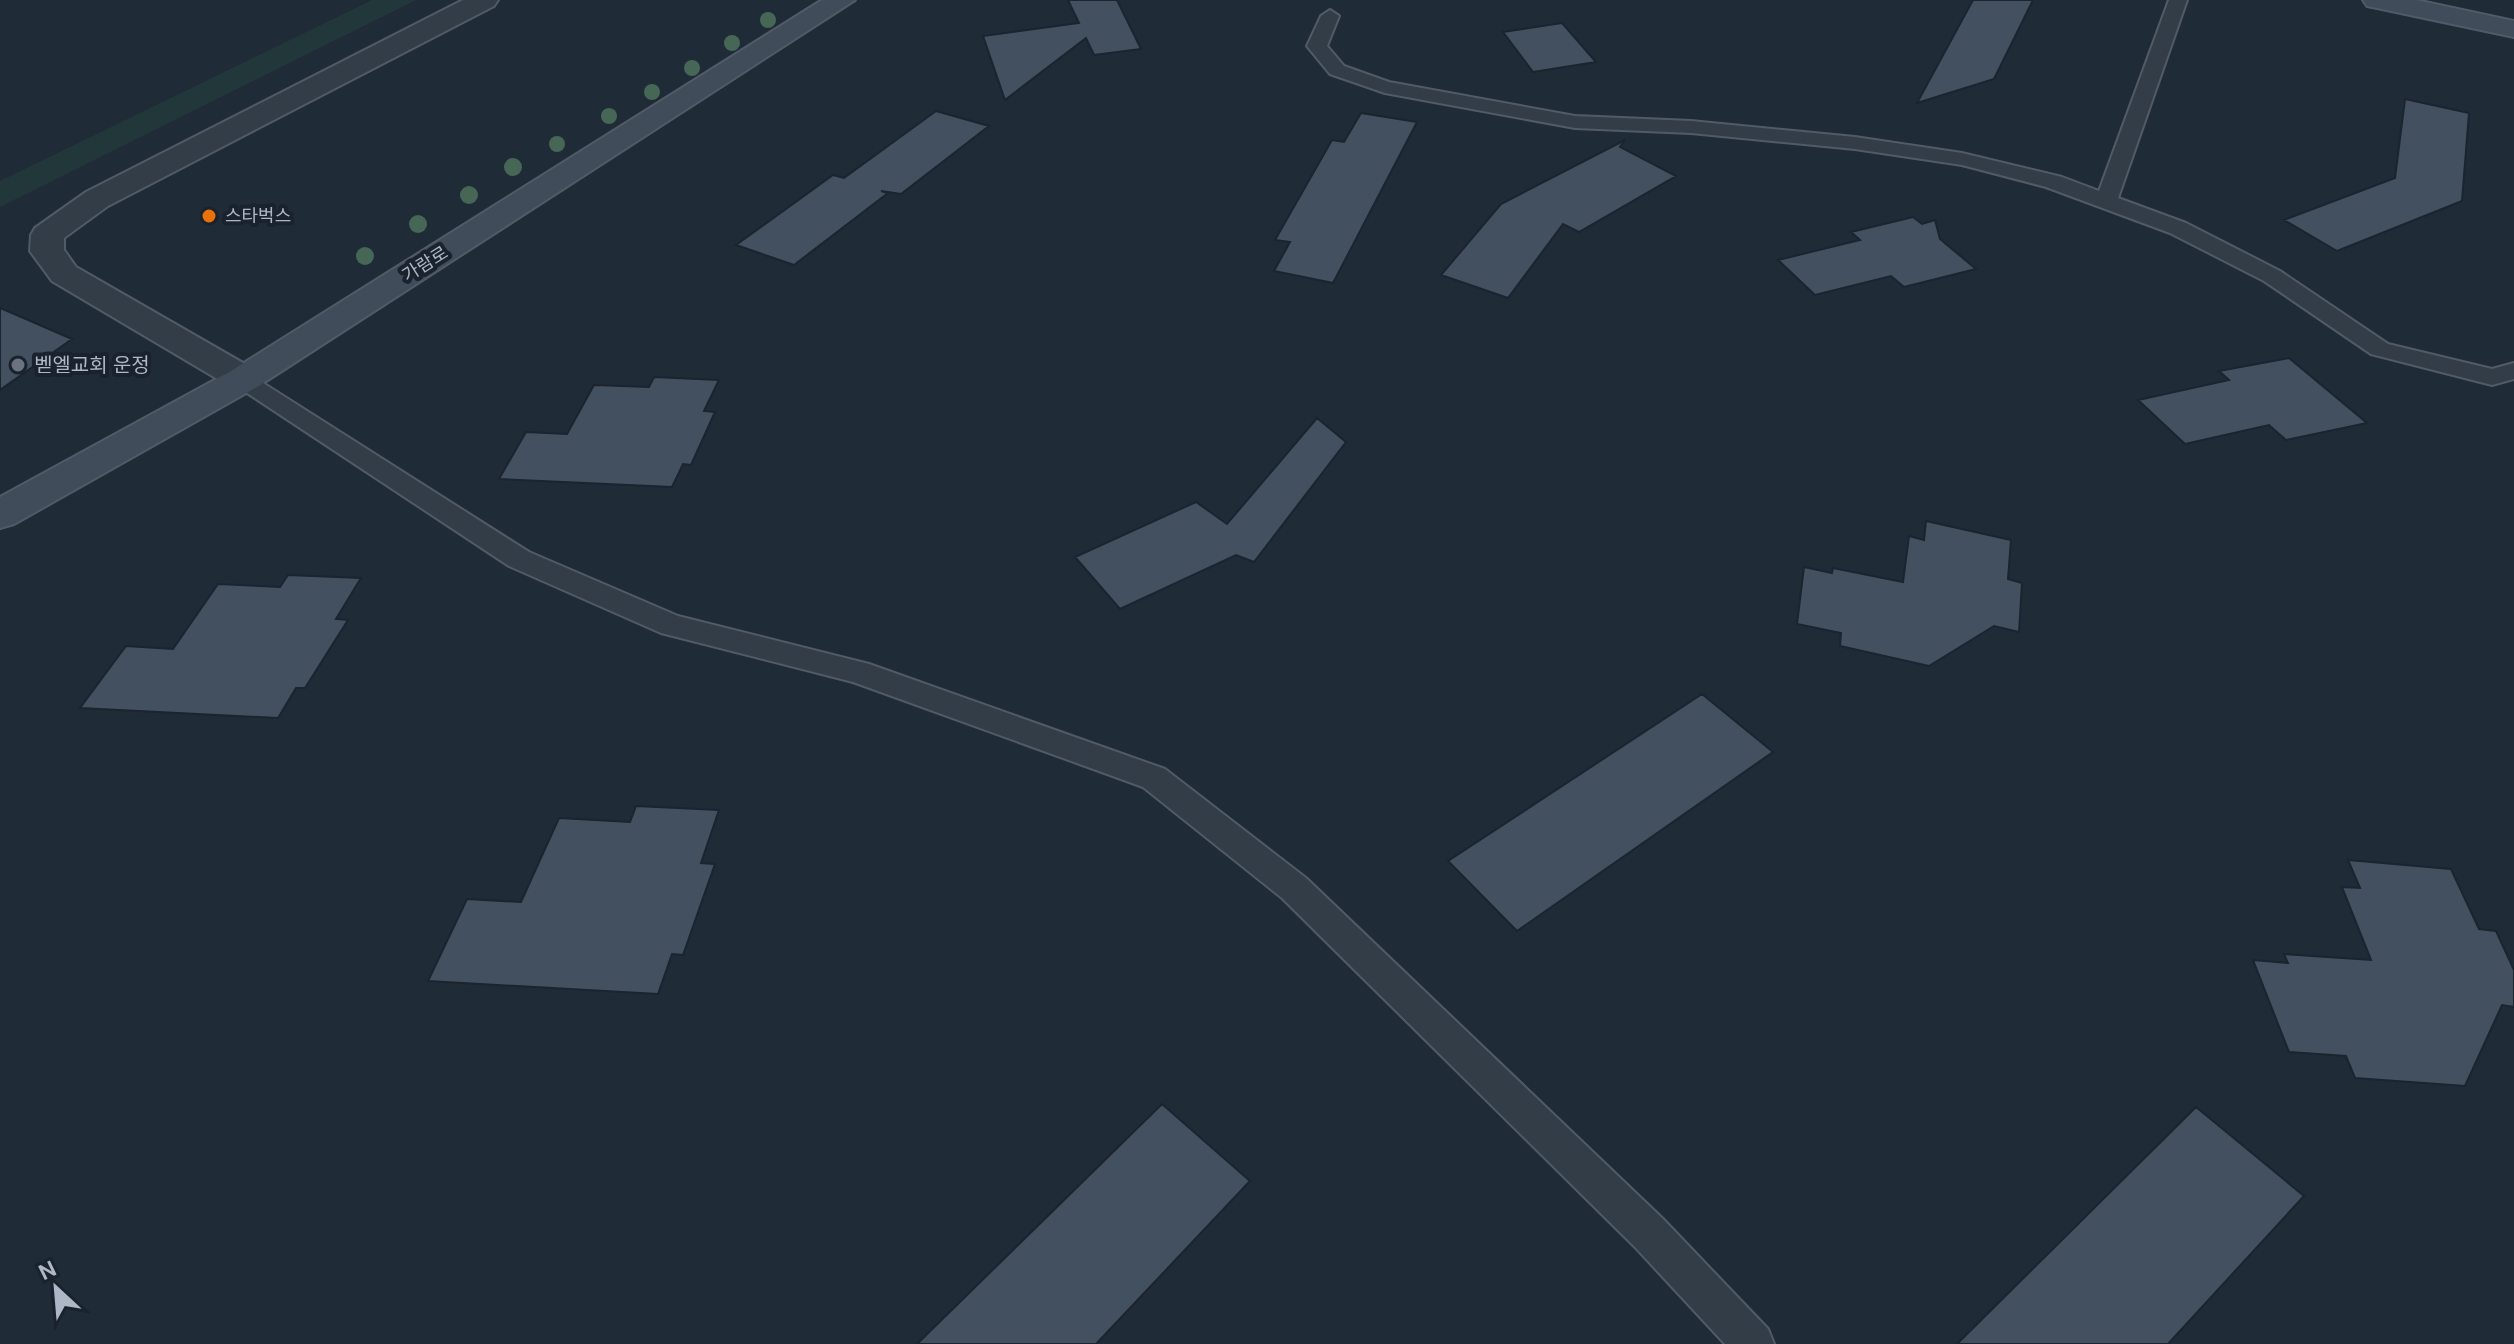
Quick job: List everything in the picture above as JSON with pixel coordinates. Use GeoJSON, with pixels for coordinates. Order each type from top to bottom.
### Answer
{"type":"FeatureCollection","features":[{"type":"Feature","properties":{"kind":"street"},"geometry":{"type":"LineString","coordinates":[[244,379],[64,274],[47,251],[47,235],[97,199],[484,0]]}},
{"type":"Feature","properties":{"kind":"street","name":"가람로"},"geometry":{"type":"LineString","coordinates":[[0,514],[244,379],[841,0]]}},
{"type":"Feature","properties":{"kind":"street"},"geometry":{"type":"LineString","coordinates":[[2377,0],[2514,29]]}},
{"type":"Feature","properties":{"kind":"lane"},"geometry":{"type":"LineString","coordinates":[[2106,201],[2178,0]]}},
{"type":"Feature","properties":{"kind":"lane"},"geometry":{"type":"LineString","coordinates":[[1330,16],[1317,46],[1337,70],[1385,87],[1575,122],[1691,127],[1855,143],[1931,154],[2054,182],[2178,228],[2272,276],[2380,349],[2492,377],[2514,371]]}},
{"type":"Feature","properties":{"kind":"lane"},"geometry":{"type":"LineString","coordinates":[[244,379],[519,559],[671,625],[858,672],[1154,778],[1294,888],[1649,1233],[1753,1344]]}},
{"type":"Feature","properties":{"kind":"green space"},"geometry":{"type":"Polygon","coordinates":[[[372,0],[416,0],[0,207],[0,181],[372,0]]]}},
{"type":"Feature","properties":{"kind":"building"},"geometry":{"type":"Polygon","coordinates":[[[1068,0],[1117,0],[1141,49],[1094,55],[1086,38],[1005,100],[983,36],[1079,23],[1068,0]]]}},
{"type":"Feature","properties":{"kind":"building"},"geometry":{"type":"Polygon","coordinates":[[[1973,0],[2033,0],[1994,79],[1917,103],[1973,0]]]}},
{"type":"Feature","properties":{"kind":"building"},"geometry":{"type":"Polygon","coordinates":[[[1562,23],[1596,62],[1533,72],[1503,32],[1562,23]]]}},
{"type":"Feature","properties":{"kind":"building"},"geometry":{"type":"Polygon","coordinates":[[[2405,99],[2469,113],[2462,201],[2337,251],[2284,220],[2395,178],[2405,99]]]}},
{"type":"Feature","properties":{"kind":"building"},"geometry":{"type":"Polygon","coordinates":[[[936,111],[989,126],[901,194],[881,191],[888,193],[794,265],[736,245],[833,175],[844,178],[936,111]]]}},
{"type":"Feature","properties":{"kind":"building"},"geometry":{"type":"Polygon","coordinates":[[[1361,113],[1417,122],[1333,283],[1274,271],[1290,242],[1275,240],[1332,140],[1344,142],[1361,113]]]}},
{"type":"Feature","properties":{"kind":"building"},"geometry":{"type":"Polygon","coordinates":[[[1625,140],[1620,147],[1676,176],[1579,232],[1563,224],[1508,298],[1441,275],[1501,204],[1625,140]]]}},
{"type":"Feature","properties":{"kind":"building"},"geometry":{"type":"Polygon","coordinates":[[[1913,217],[1922,224],[1935,220],[1940,239],[1976,269],[1904,287],[1891,276],[1815,295],[1778,260],[1860,240],[1851,232],[1913,217]]]}},
{"type":"Feature","properties":{"kind":"building","name":"벧엘교회 운정"},"geometry":{"type":"Polygon","coordinates":[[[0,308],[72,339],[0,390],[0,308]]]}},
{"type":"Feature","properties":{"kind":"building"},"geometry":{"type":"Polygon","coordinates":[[[2289,358],[2367,423],[2286,440],[2269,425],[2185,444],[2138,400],[2229,380],[2219,371],[2289,358]]]}},
{"type":"Feature","properties":{"kind":"building"},"geometry":{"type":"Polygon","coordinates":[[[654,377],[719,380],[704,411],[715,412],[691,465],[683,464],[672,487],[499,479],[526,432],[567,434],[594,385],[649,387],[654,377]]]}},
{"type":"Feature","properties":{"kind":"building"},"geometry":{"type":"Polygon","coordinates":[[[1317,418],[1346,442],[1254,562],[1236,555],[1120,609],[1075,557],[1196,502],[1227,524],[1317,418]]]}},
{"type":"Feature","properties":{"kind":"building"},"geometry":{"type":"Polygon","coordinates":[[[1926,521],[2011,540],[2008,579],[2022,583],[2019,632],[1994,626],[1929,666],[1840,646],[1841,633],[1797,624],[1804,567],[1832,573],[1833,568],[1903,582],[1909,536],[1924,540],[1926,521]]]}},
{"type":"Feature","properties":{"kind":"building"},"geometry":{"type":"Polygon","coordinates":[[[288,575],[361,578],[336,619],[348,620],[305,688],[296,688],[278,718],[80,708],[126,646],[173,649],[218,584],[280,587],[288,575]]]}},
{"type":"Feature","properties":{"kind":"building"},"geometry":{"type":"Polygon","coordinates":[[[1702,694],[1773,752],[1517,931],[1448,861],[1702,694]]]}},
{"type":"Feature","properties":{"kind":"building"},"geometry":{"type":"Polygon","coordinates":[[[636,806],[719,810],[701,863],[715,864],[683,955],[672,954],[658,994],[428,981],[467,899],[521,902],[559,818],[630,822],[636,806]]]}},
{"type":"Feature","properties":{"kind":"building"},"geometry":{"type":"Polygon","coordinates":[[[2348,860],[2451,869],[2479,929],[2496,931],[2514,970],[2514,1007],[2502,1005],[2465,1086],[2355,1078],[2346,1056],[2289,1052],[2253,960],[2288,963],[2284,954],[2371,960],[2342,887],[2360,888],[2348,860]]]}},
{"type":"Feature","properties":{"kind":"building"},"geometry":{"type":"Polygon","coordinates":[[[1162,1104],[1250,1181],[1096,1344],[917,1344],[1162,1104]]]}},
{"type":"Feature","properties":{"kind":"building"},"geometry":{"type":"Polygon","coordinates":[[[2196,1107],[2304,1196],[2168,1344],[1957,1344],[2196,1107]]]}},
{"type":"Feature","properties":{"kind":"place","name":"스타벅스"},"geometry":{"type":"Point","coordinates":[209,216]}},
{"type":"Feature","properties":{"kind":"place","name":"벧엘교회 운정"},"geometry":{"type":"Point","coordinates":[18,365]}}]}
